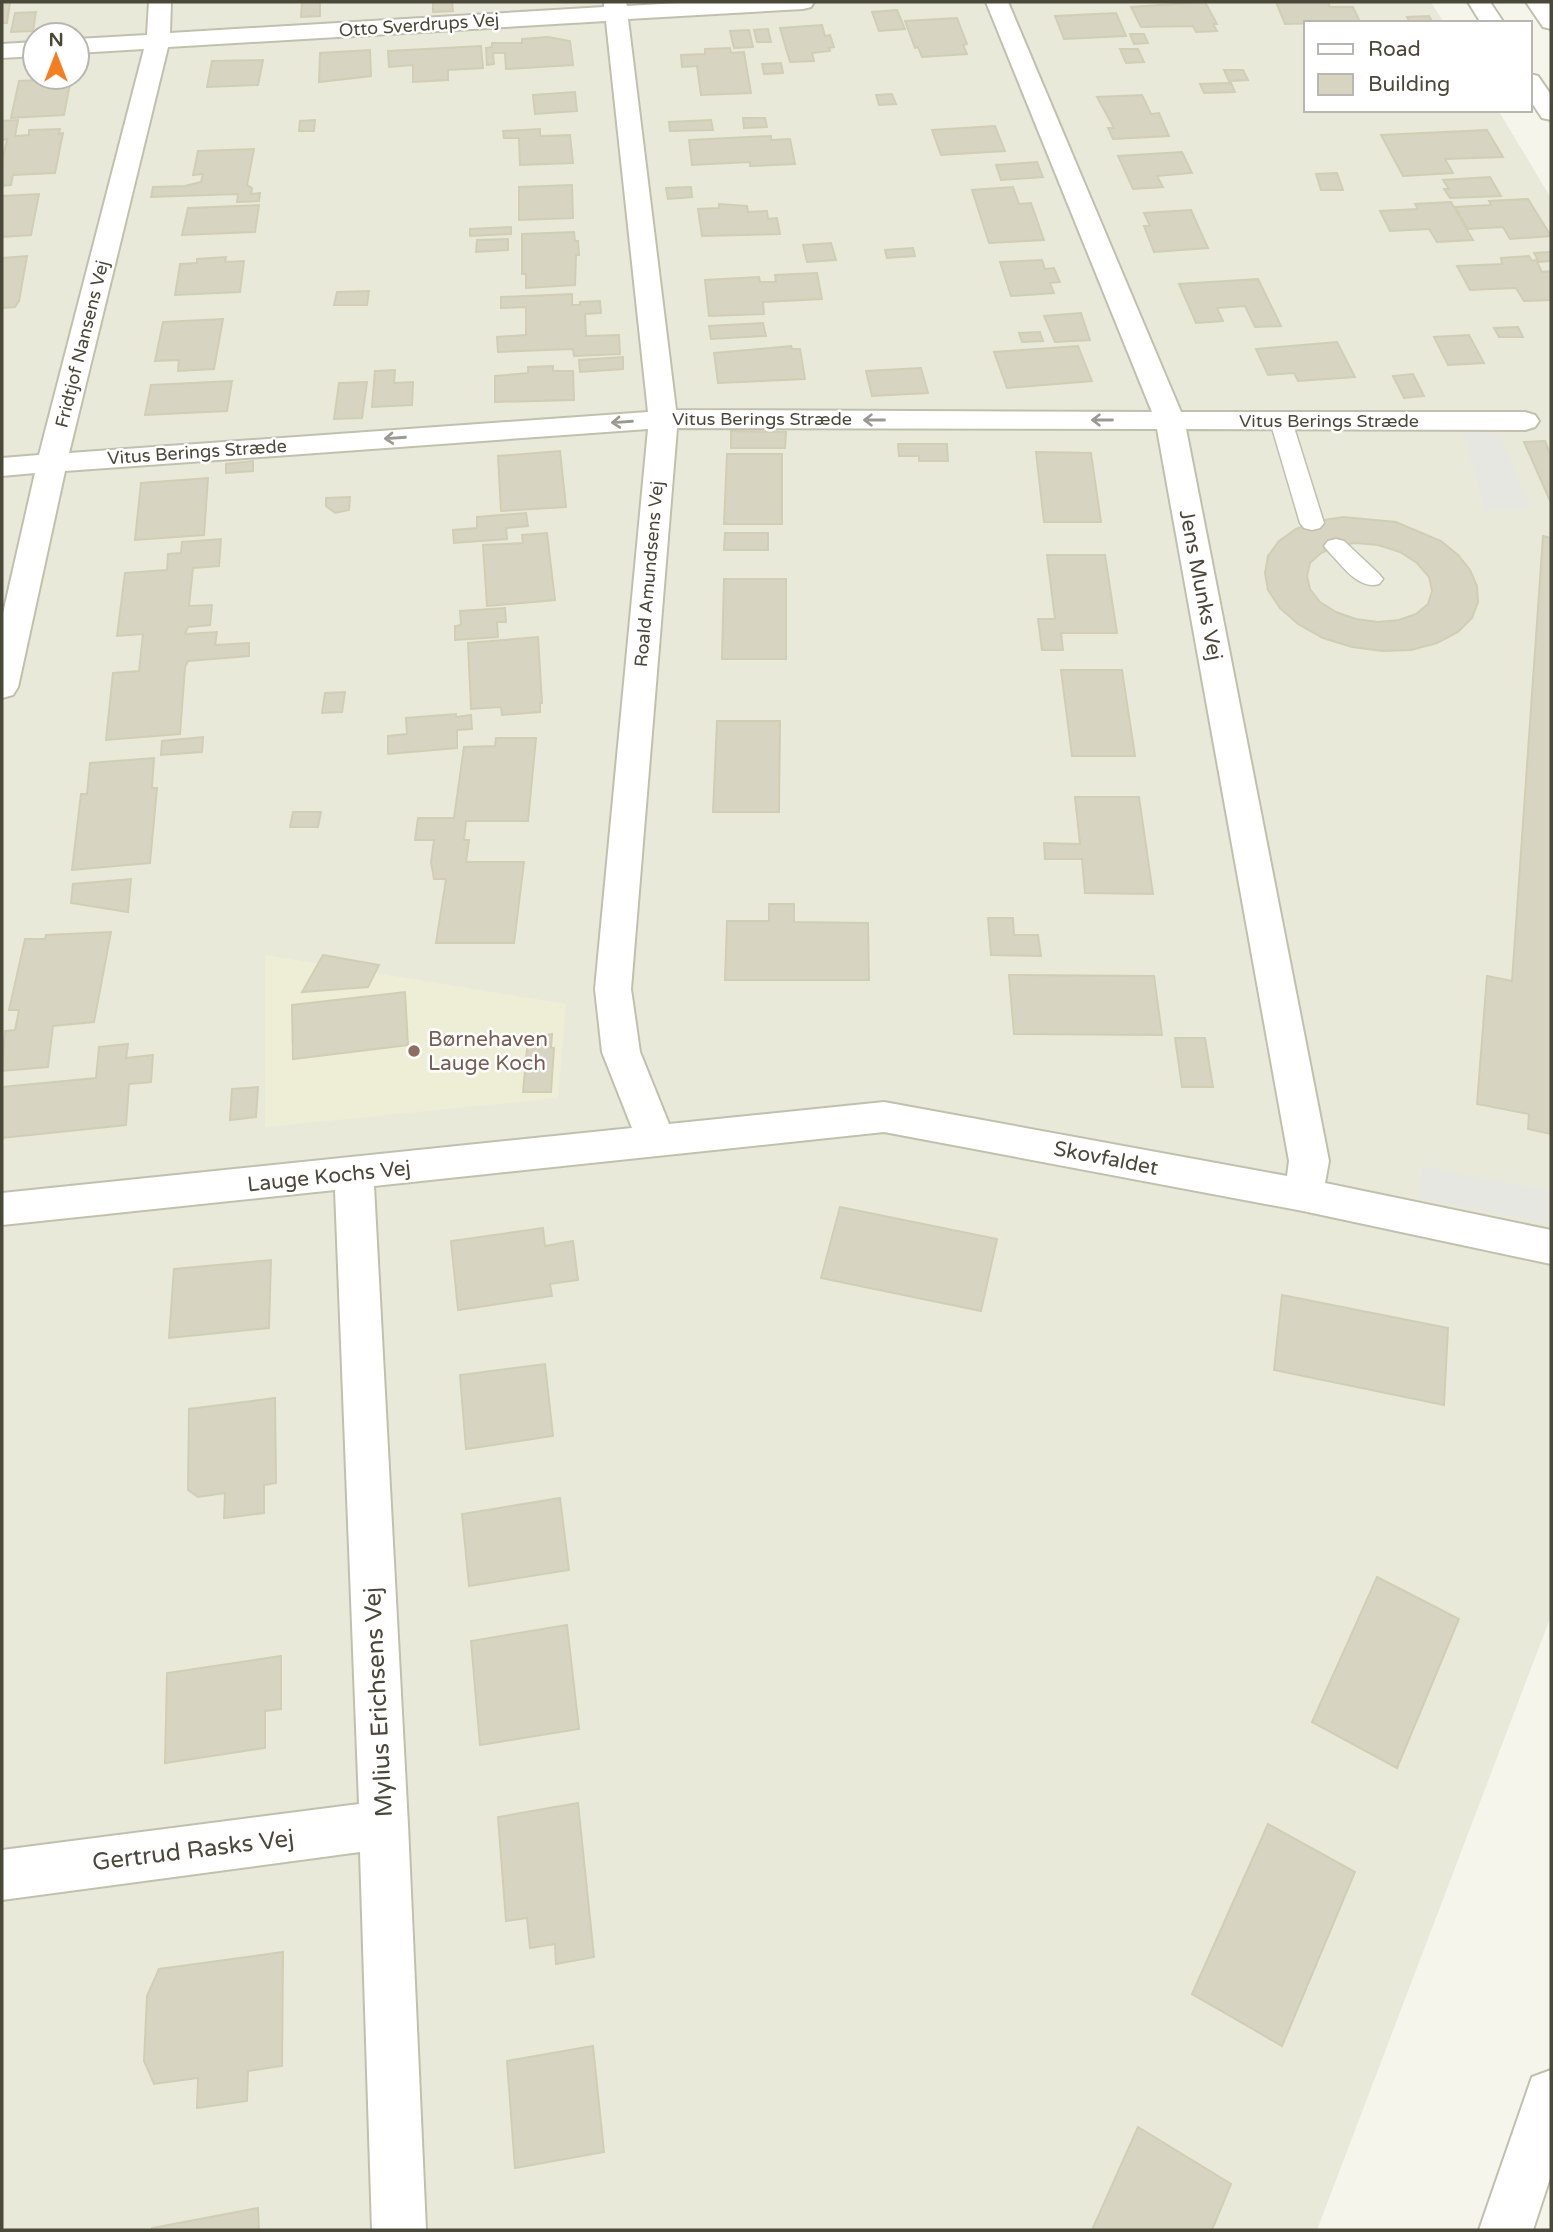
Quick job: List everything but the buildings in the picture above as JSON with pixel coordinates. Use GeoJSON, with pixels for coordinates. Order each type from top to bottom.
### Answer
{"type":"FeatureCollection","features":[{"type":"Feature","properties":{"kind":"street","name":"Fridtjof Nansens Vej"},"geometry":{"type":"LineString","coordinates":[[2,687],[52,463],[158,41],[160,2]]}},
{"type":"Feature","properties":{"kind":"street","name":"Otto Sverdrups Vej"},"geometry":{"type":"LineString","coordinates":[[91,45],[616,7],[803,2]]}},
{"type":"Feature","properties":{"kind":"street","name":"Jens Munks Vej"},"geometry":{"type":"LineString","coordinates":[[997,2],[1170,420],[1309,1161],[1303,1195]]}},
{"type":"Feature","properties":{"kind":"street"},"geometry":{"type":"LineString","coordinates":[[1479,2],[1492,21]]}},
{"type":"Feature","properties":{"kind":"street"},"geometry":{"type":"LineString","coordinates":[[1537,2],[1551,22]]}},
{"type":"Feature","properties":{"kind":"street","name":"Roald Amundsens Vej"},"geometry":{"type":"LineString","coordinates":[[616,7],[663,419],[612,989],[621,1052],[657,1141]]}},
{"type":"Feature","properties":{"kind":"street"},"geometry":{"type":"LineString","coordinates":[[2,51],[21,50]]}},
{"type":"Feature","properties":{"kind":"street"},"geometry":{"type":"LineString","coordinates":[[1532,83],[1551,113]]}},
{"type":"Feature","properties":{"kind":"street","name":"Vitus Berings Stræde"},"geometry":{"type":"LineString","coordinates":[[2,467],[663,419],[1525,421]]}},
{"type":"Feature","properties":{"kind":"street","name":"Skovfaldet"},"geometry":{"type":"LineString","coordinates":[[657,1141],[884,1117],[1303,1195],[1551,1247]]}},
{"type":"Feature","properties":{"kind":"street","name":"Lauge Kochs Vej"},"geometry":{"type":"LineString","coordinates":[[2,1209],[657,1141]]}},
{"type":"Feature","properties":{"kind":"street","name":"Mylius Erichsens Vej"},"geometry":{"type":"LineString","coordinates":[[354,1174],[384,1825],[399,2230]]}},
{"type":"Feature","properties":{"kind":"street","name":"Gertrud Rasks Vej"},"geometry":{"type":"LineString","coordinates":[[2,1875],[384,1825]]}},
{"type":"Feature","properties":{"kind":"street"},"geometry":{"type":"LineString","coordinates":[[1506,2230],[1551,2096]]}},
{"type":"Feature","properties":{"kind":"lane"},"geometry":{"type":"LineString","coordinates":[[1281,421],[1312,523]]}},
{"type":"Feature","properties":{"kind":"lane"},"geometry":{"type":"LineString","coordinates":[[1336,546],[1371,579]]}},
{"type":"Feature","properties":{"kind":"shaded area"},"geometry":{"type":"Polygon","coordinates":[[[2,2],[1431,2],[1443,21],[1304,21],[1304,112],[1499,112],[1551,198],[1551,1616],[1317,2230],[2,2230],[2,2]]]}},
{"type":"Feature","properties":{"kind":"shaded area"},"geometry":{"type":"Polygon","coordinates":[[[1462,428],[1497,428],[1531,509],[1485,510],[1462,428]]]}},
{"type":"Feature","properties":{"kind":"shaded area","name":"Børnehaven Lauge Koch"},"geometry":{"type":"Polygon","coordinates":[[[265,955],[566,1004],[558,1098],[265,1127],[265,955]]]}},
{"type":"Feature","properties":{"kind":"shaded area"},"geometry":{"type":"Polygon","coordinates":[[[1422,1166],[1551,1191],[1551,1224],[1420,1199],[1422,1166]]]}},
{"type":"Feature","properties":{"kind":"place","name":"Børnehaven Lauge Koch"},"geometry":{"type":"Point","coordinates":[414,1051]}}]}
